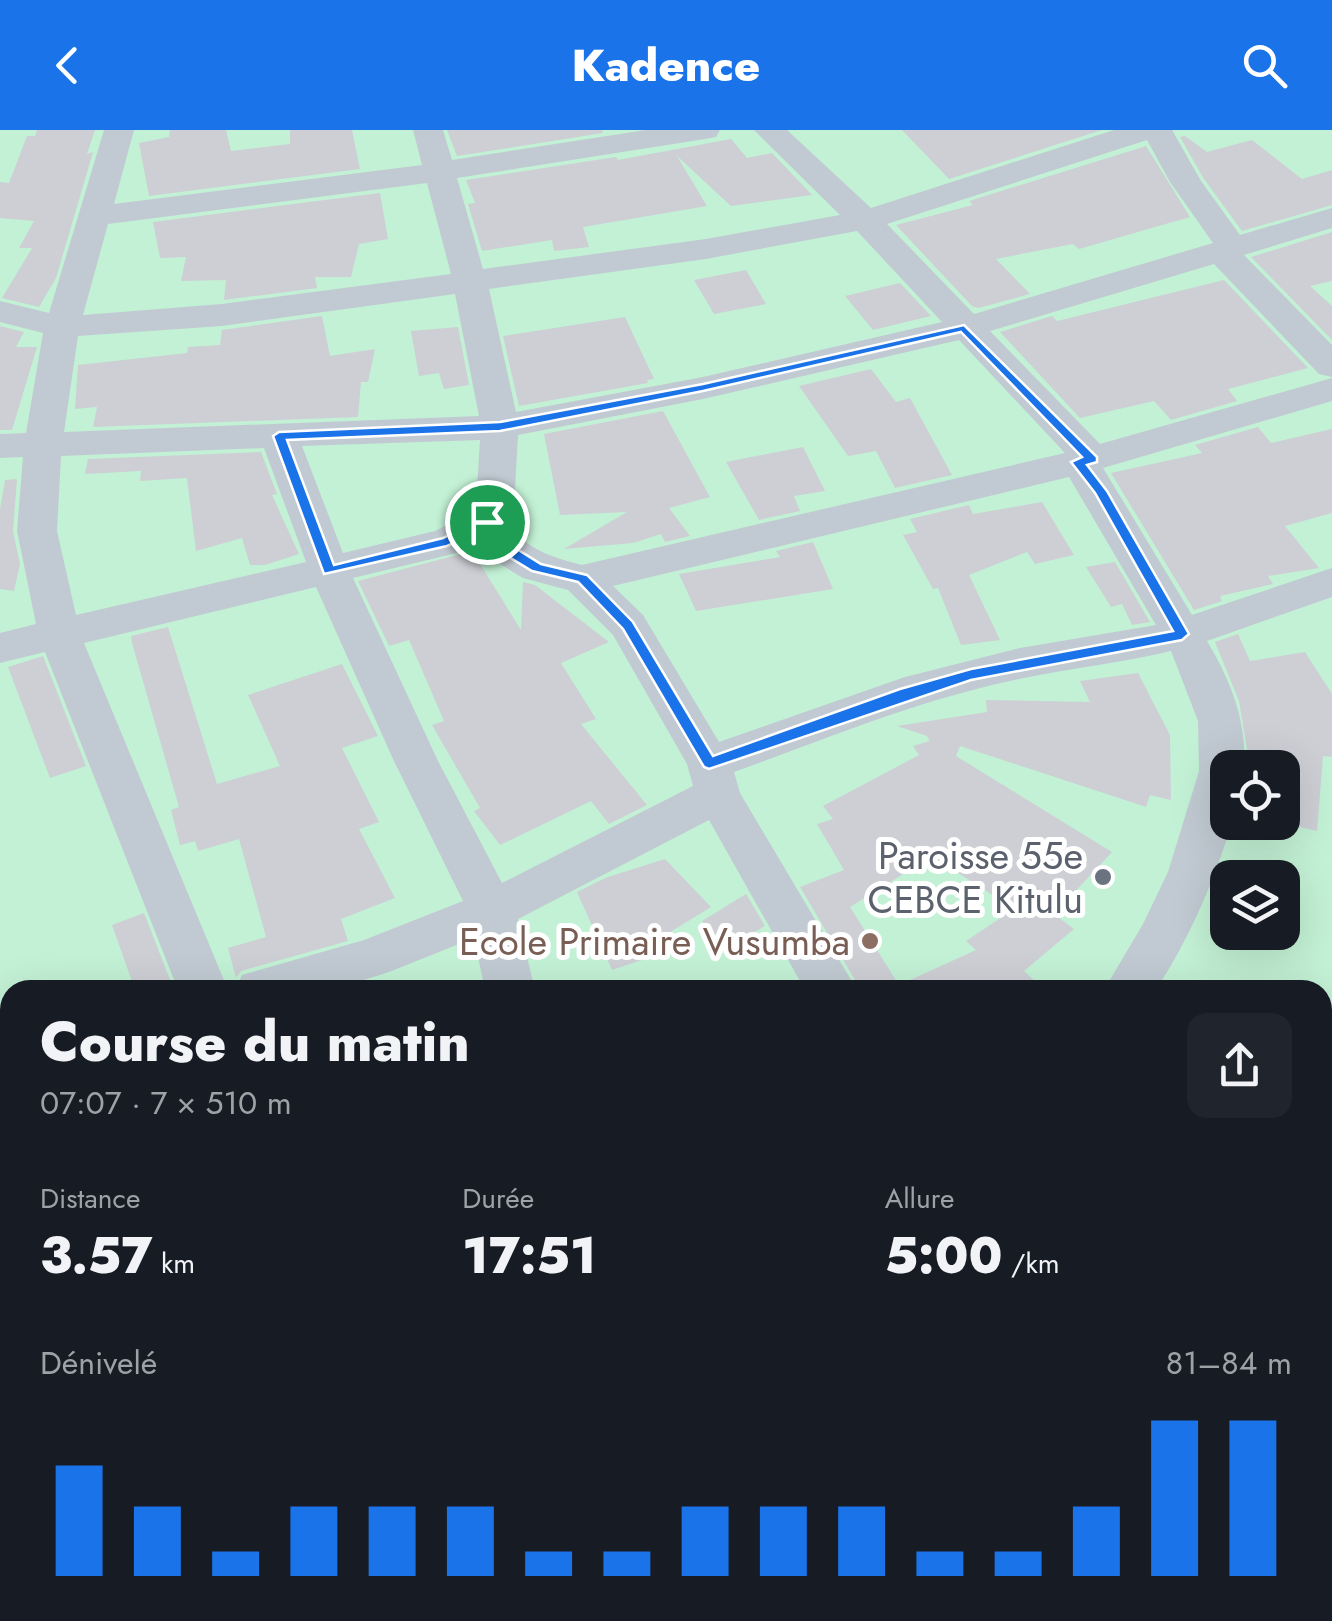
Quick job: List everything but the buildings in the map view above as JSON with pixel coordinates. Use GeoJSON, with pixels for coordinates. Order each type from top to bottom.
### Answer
{"type":"FeatureCollection","features":[{"type":"Feature","properties":{"kind":"street"},"geometry":{"type":"LineString","coordinates":[[119,130],[62,327],[21,446],[59,634],[199,980]]}},
{"type":"Feature","properties":{"kind":"street"},"geometry":{"type":"LineString","coordinates":[[0,648],[447,542],[487,522],[496,489],[500,426],[470,282],[428,130]]}},
{"type":"Feature","properties":{"kind":"street"},"geometry":{"type":"LineString","coordinates":[[94,216],[438,172],[706,130]]}},
{"type":"Feature","properties":{"kind":"street"},"geometry":{"type":"LineString","coordinates":[[768,130],[864,220],[1085,461],[1209,689],[1223,742],[1219,783],[1206,833],[1137,980]]}},
{"type":"Feature","properties":{"kind":"street"},"geometry":{"type":"LineString","coordinates":[[0,312],[62,327],[222,314],[706,248],[864,220],[1146,130]]}},
{"type":"Feature","properties":{"kind":"street"},"geometry":{"type":"LineString","coordinates":[[1157,130],[1227,250],[1332,366]]}},
{"type":"Feature","properties":{"kind":"street"},"geometry":{"type":"LineString","coordinates":[[21,446],[500,426],[703,388],[964,328],[1332,218]]}},
{"type":"Feature","properties":{"kind":"street"},"geometry":{"type":"LineString","coordinates":[[487,522],[504,548],[537,568],[582,579],[1085,461],[1332,388]]}},
{"type":"Feature","properties":{"kind":"street"},"geometry":{"type":"LineString","coordinates":[[279,436],[329,570],[415,759],[492,910],[508,980]]}},
{"type":"Feature","properties":{"kind":"street"},"geometry":{"type":"LineString","coordinates":[[582,579],[628,625],[826,980]]}},
{"type":"Feature","properties":{"kind":"street"},"geometry":{"type":"LineString","coordinates":[[295,980],[372,958],[492,910],[714,779],[905,693],[971,674],[1182,634],[1332,582]]}},
{"type":"Feature","properties":{"kind":"green space"},"geometry":{"type":"Polygon","coordinates":[[[0,130],[1332,130],[1332,980],[0,980],[0,130]]]}},
{"type":"Feature","properties":{"kind":"place","name":"Paroisse 55e CEBCE Kitulu"},"geometry":{"type":"Point","coordinates":[1103,877]}},
{"type":"Feature","properties":{"kind":"place","name":"Ecole Primaire Vusumba"},"geometry":{"type":"Point","coordinates":[870,941]}},
{"type":"Feature","properties":{"kind":"route"},"geometry":{"type":"LineString","coordinates":[[964,328],[1092,460],[1078,462],[1101,491],[1182,634],[971,674],[905,693],[709,763],[628,625],[582,579],[537,568],[504,548],[487,522],[447,542],[329,570],[279,436],[500,426],[703,388],[964,328]]}}]}
